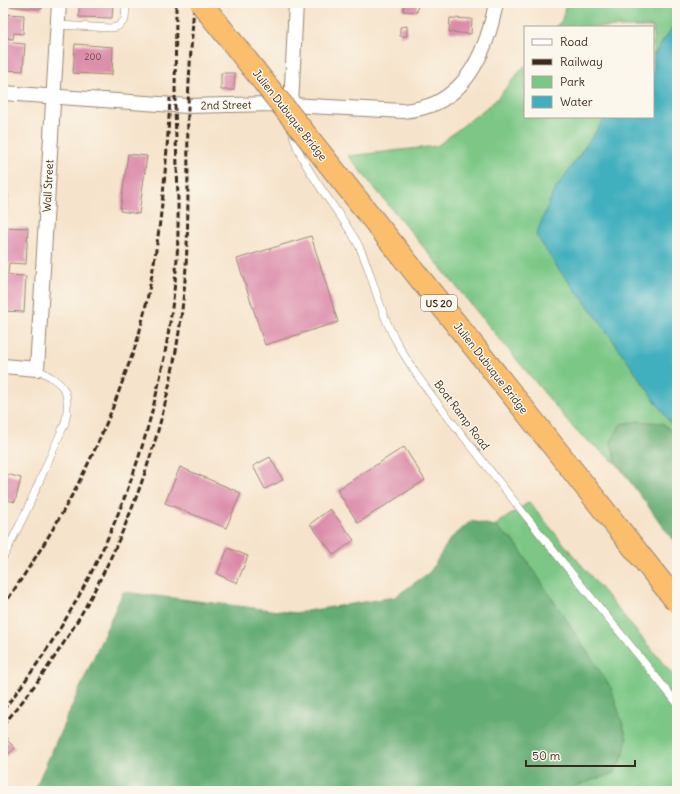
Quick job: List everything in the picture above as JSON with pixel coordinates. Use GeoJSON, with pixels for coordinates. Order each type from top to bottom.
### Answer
{"type":"FeatureCollection","features":[{"type":"Feature","properties":{"kind":"highway","name":"Julien Dubuque Bridge"},"geometry":{"type":"LineString","coordinates":[[201,3],[677,602]]}},
{"type":"Feature","properties":{"kind":"street","name":"Wall Street"},"geometry":{"type":"LineString","coordinates":[[37,369],[59,3]]}},
{"type":"Feature","properties":{"kind":"street"},"geometry":{"type":"LineString","coordinates":[[291,106],[296,3]]}},
{"type":"Feature","properties":{"kind":"street","name":"2nd Street"},"geometry":{"type":"LineString","coordinates":[[3,93],[188,106],[272,104],[403,111],[421,109],[437,103],[464,80],[474,66],[492,22],[496,3]]}},
{"type":"Feature","properties":{"kind":"street"},"geometry":{"type":"LineString","coordinates":[[3,366],[37,369]]}},
{"type":"Feature","properties":{"kind":"lane"},"geometry":{"type":"LineString","coordinates":[[58,25],[111,28],[117,27],[124,20],[126,3]]}},
{"type":"Feature","properties":{"kind":"lane","name":"Boat Ramp Road"},"geometry":{"type":"LineString","coordinates":[[291,106],[293,139],[303,158],[359,246],[384,317],[406,358],[541,537],[677,703]]}},
{"type":"Feature","properties":{"kind":"lane"},"geometry":{"type":"LineString","coordinates":[[3,558],[28,507],[65,423],[68,411],[67,396],[64,387],[57,380],[37,369]]}},
{"type":"Feature","properties":{"kind":"path"},"geometry":{"type":"LineString","coordinates":[[3,743],[8,738]]}},
{"type":"Feature","properties":{"kind":"green space"},"geometry":{"type":"Polygon","coordinates":[[[566,3],[677,3],[677,21],[654,55],[654,26],[557,26],[562,20],[566,3]]]}},
{"type":"Feature","properties":{"kind":"green space"},"geometry":{"type":"Polygon","coordinates":[[[524,66],[524,118],[605,118],[553,193],[557,267],[596,316],[677,432],[677,436],[662,423],[611,441],[617,464],[576,431],[348,156],[437,146],[495,101],[524,66]]]}},
{"type":"Feature","properties":{"kind":"green space"},"geometry":{"type":"Polygon","coordinates":[[[638,421],[662,423],[677,436],[677,545],[617,464],[611,441],[621,424],[638,421]]]}},
{"type":"Feature","properties":{"kind":"green space"},"geometry":{"type":"Polygon","coordinates":[[[529,502],[677,680],[677,791],[524,791],[484,533],[529,502]]]}},
{"type":"Feature","properties":{"kind":"green space"},"geometry":{"type":"Polygon","coordinates":[[[471,521],[495,526],[515,542],[611,688],[627,738],[623,757],[614,773],[561,791],[34,791],[123,592],[295,613],[395,597],[430,572],[450,539],[471,521]]]}},
{"type":"Feature","properties":{"kind":"water"},"geometry":{"type":"Polygon","coordinates":[[[677,21],[677,432],[596,316],[557,267],[536,235],[553,193],[605,118],[654,118],[654,55],[677,21]]]}},
{"type":"Feature","properties":{"kind":"building"},"geometry":{"type":"Polygon","coordinates":[[[3,3],[43,3],[42,9],[5,6],[5,14],[24,15],[23,34],[14,33],[13,39],[3,38],[3,3]]]}},
{"type":"Feature","properties":{"kind":"building"},"geometry":{"type":"Polygon","coordinates":[[[79,3],[113,3],[112,18],[79,17],[79,3]]]}},
{"type":"Feature","properties":{"kind":"building"},"geometry":{"type":"Polygon","coordinates":[[[404,3],[418,3],[417,12],[403,11],[404,3]]]}},
{"type":"Feature","properties":{"kind":"building"},"geometry":{"type":"Polygon","coordinates":[[[450,18],[472,19],[471,34],[449,32],[450,18]]]}},
{"type":"Feature","properties":{"kind":"building"},"geometry":{"type":"Polygon","coordinates":[[[407,26],[407,36],[400,36],[400,27],[407,26]]]}},
{"type":"Feature","properties":{"kind":"building"},"geometry":{"type":"Polygon","coordinates":[[[3,42],[25,44],[23,71],[3,70],[3,42]]]}},
{"type":"Feature","properties":{"kind":"building"},"geometry":{"type":"Polygon","coordinates":[[[75,44],[113,47],[112,75],[73,73],[75,44]]]}},
{"type":"Feature","properties":{"kind":"building"},"geometry":{"type":"Polygon","coordinates":[[[221,73],[235,73],[234,90],[221,90],[221,73]]]}},
{"type":"Feature","properties":{"kind":"building"},"geometry":{"type":"Polygon","coordinates":[[[128,154],[147,156],[139,214],[120,211],[128,154]]]}},
{"type":"Feature","properties":{"kind":"building"},"geometry":{"type":"Polygon","coordinates":[[[3,195],[8,195],[7,208],[3,207],[3,195]]]}},
{"type":"Feature","properties":{"kind":"building"},"geometry":{"type":"Polygon","coordinates":[[[3,227],[28,228],[26,264],[9,263],[8,275],[26,276],[24,312],[3,311],[3,227]]]}},
{"type":"Feature","properties":{"kind":"building"},"geometry":{"type":"Polygon","coordinates":[[[311,236],[338,322],[265,345],[237,259],[311,236]]]}},
{"type":"Feature","properties":{"kind":"building"},"geometry":{"type":"Polygon","coordinates":[[[404,447],[425,480],[358,523],[337,490],[404,447]]]}},
{"type":"Feature","properties":{"kind":"building"},"geometry":{"type":"Polygon","coordinates":[[[270,457],[283,480],[265,489],[253,466],[270,457]]]}},
{"type":"Feature","properties":{"kind":"building"},"geometry":{"type":"Polygon","coordinates":[[[180,467],[241,493],[226,528],[165,503],[180,467]]]}},
{"type":"Feature","properties":{"kind":"building"},"geometry":{"type":"Polygon","coordinates":[[[3,473],[21,478],[15,502],[3,499],[3,473]]]}},
{"type":"Feature","properties":{"kind":"building"},"geometry":{"type":"Polygon","coordinates":[[[330,509],[354,540],[334,555],[310,524],[330,509]]]}},
{"type":"Feature","properties":{"kind":"building"},"geometry":{"type":"Polygon","coordinates":[[[228,548],[248,556],[237,583],[217,574],[228,548]]]}},
{"type":"Feature","properties":{"kind":"building"},"geometry":{"type":"Polygon","coordinates":[[[8,741],[15,748],[3,759],[3,746],[8,741]]]}},
{"type":"Feature","properties":{"kind":"railway"},"geometry":{"type":"LineString","coordinates":[[3,710],[40,660],[72,608],[101,553],[124,498],[144,440],[159,381],[170,320],[178,239],[175,104],[176,3]]}},
{"type":"Feature","properties":{"kind":"railway"},"geometry":{"type":"LineString","coordinates":[[3,725],[40,678],[73,629],[102,576],[126,522],[147,466],[164,408],[176,350],[186,268],[188,222],[188,107],[194,3]]}},
{"type":"Feature","properties":{"kind":"railway"},"geometry":{"type":"LineString","coordinates":[[3,606],[22,579],[72,496],[113,408],[136,345],[146,305],[157,246],[164,187],[170,98]]}}]}
